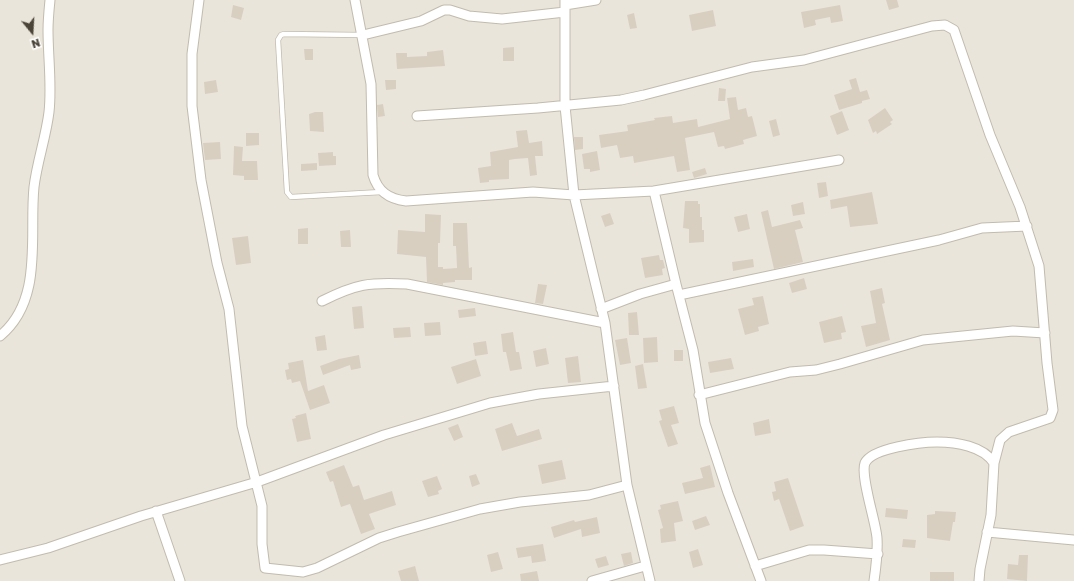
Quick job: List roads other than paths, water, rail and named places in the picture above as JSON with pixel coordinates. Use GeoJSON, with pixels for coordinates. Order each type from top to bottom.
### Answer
{"type":"FeatureCollection","features":[{"type":"Feature","properties":{"kind":"street"},"geometry":{"type":"LineString","coordinates":[[0,336],[6,331],[23,303],[31,272],[34,240],[34,188],[49,112],[48,29],[50,0]]}},
{"type":"Feature","properties":{"kind":"street"},"geometry":{"type":"LineString","coordinates":[[199,0],[192,54],[192,106],[196,141],[215,255],[229,309],[242,426],[262,506],[262,544],[265,568],[303,572],[317,568],[379,538],[480,509],[520,502],[589,495],[627,485]]}},
{"type":"Feature","properties":{"kind":"street"},"geometry":{"type":"LineString","coordinates":[[355,0],[363,35],[371,84],[373,175],[376,184],[382,192],[394,200],[406,201],[533,192],[574,195],[654,191],[839,160]]}},
{"type":"Feature","properties":{"kind":"street"},"geometry":{"type":"LineString","coordinates":[[363,35],[421,21],[444,10],[450,10],[470,16],[502,19],[596,0]]}},
{"type":"Feature","properties":{"kind":"street"},"geometry":{"type":"LineString","coordinates":[[565,6],[565,106],[574,195],[605,323],[627,485],[645,566],[650,581]]}},
{"type":"Feature","properties":{"kind":"street"},"geometry":{"type":"LineString","coordinates":[[417,116],[565,106],[644,96],[733,71],[804,60],[932,26],[945,25],[954,30],[990,135],[1027,226],[1039,266],[1053,410],[1050,418],[1009,432],[1000,440],[994,463],[991,515],[980,569],[980,581]]}},
{"type":"Feature","properties":{"kind":"street"},"geometry":{"type":"LineString","coordinates":[[654,191],[692,350],[705,423],[728,493],[760,581]]}},
{"type":"Feature","properties":{"kind":"street"},"geometry":{"type":"LineString","coordinates":[[679,296],[939,240],[982,228],[1027,226]]}},
{"type":"Feature","properties":{"kind":"street"},"geometry":{"type":"LineString","coordinates":[[322,301],[348,288],[375,282],[407,284],[605,323]]}},
{"type":"Feature","properties":{"kind":"street"},"geometry":{"type":"LineString","coordinates":[[601,309],[640,294],[676,284]]}},
{"type":"Feature","properties":{"kind":"street"},"geometry":{"type":"LineString","coordinates":[[699,395],[790,372],[816,370],[923,340],[1013,331],[1045,332]]}},
{"type":"Feature","properties":{"kind":"street"},"geometry":{"type":"LineString","coordinates":[[0,560],[48,548],[156,511],[257,482],[384,435],[490,403],[539,394],[614,386]]}},
{"type":"Feature","properties":{"kind":"street"},"geometry":{"type":"LineString","coordinates":[[874,581],[878,554],[877,536],[865,477],[865,464],[870,457],[898,447],[927,442],[948,442],[968,446],[990,457],[994,463]]}},
{"type":"Feature","properties":{"kind":"street"},"geometry":{"type":"LineString","coordinates":[[156,511],[180,581]]}},
{"type":"Feature","properties":{"kind":"street"},"geometry":{"type":"LineString","coordinates":[[987,532],[1074,540]]}},
{"type":"Feature","properties":{"kind":"street"},"geometry":{"type":"LineString","coordinates":[[755,566],[809,550],[878,554]]}},
{"type":"Feature","properties":{"kind":"street"},"geometry":{"type":"LineString","coordinates":[[592,581],[645,566]]}},
{"type":"Feature","properties":{"kind":"lane"},"geometry":{"type":"LineString","coordinates":[[363,35],[280,35],[278,40],[287,192],[290,196],[382,192]]}}]}
